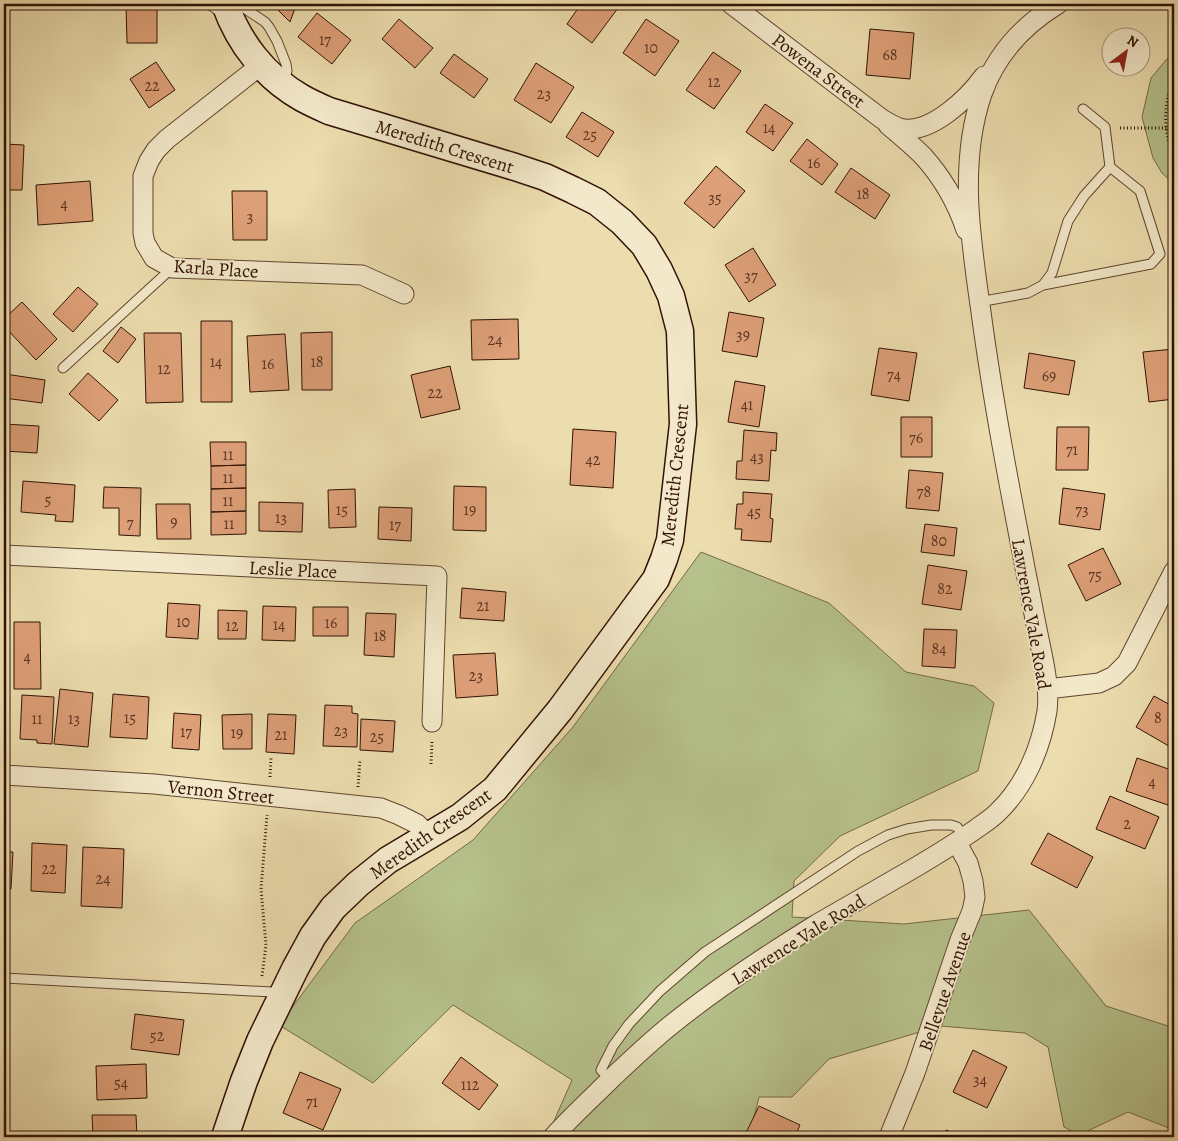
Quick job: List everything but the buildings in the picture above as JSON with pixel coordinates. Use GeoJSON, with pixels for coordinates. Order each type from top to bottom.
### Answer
{"type":"FeatureCollection","features":[{"type":"Feature","properties":{"kind":"street","name":"Meredith Crescent"},"geometry":{"type":"LineString","coordinates":[[220,4],[246,47],[261,65],[281,83],[301,97],[330,111],[515,166],[545,177],[597,202],[622,222],[644,245],[659,270],[671,296],[680,330],[683,424],[670,540],[656,578],[560,710],[495,789],[460,817],[388,860],[358,884],[333,908],[313,936],[295,968],[271,989],[257,1049],[225,1137]]}},
{"type":"Feature","properties":{"kind":"street","name":"Powena Street"},"geometry":{"type":"LineString","coordinates":[[731,4],[882,119],[922,156],[945,185],[956,206],[974,257]]}},
{"type":"Feature","properties":{"kind":"street","name":"Lawrence Vale Road"},"geometry":{"type":"LineString","coordinates":[[553,1137],[668,1027],[704,999],[791,940],[961,840],[995,815],[1011,798],[1023,780],[1039,743],[1047,707],[1047,689],[1044,664],[1012,502],[989,370],[974,257],[968,184],[977,112],[983,92],[998,59],[1024,29],[1058,4]]}},
{"type":"Feature","properties":{"kind":"street","name":"Powena Street"},"geometry":{"type":"LineString","coordinates":[[882,119],[902,129],[915,129],[927,125],[962,101],[998,59]]}},
{"type":"Feature","properties":{"kind":"street","name":"Karla Place"},"geometry":{"type":"LineString","coordinates":[[261,65],[167,139],[156,150],[149,161],[143,176],[143,233],[145,243],[154,258],[172,268],[362,275],[404,294]]}},
{"type":"Feature","properties":{"kind":"street","name":"Leslie Place"},"geometry":{"type":"LineString","coordinates":[[4,555],[437,576],[432,722]]}},
{"type":"Feature","properties":{"kind":"street"},"geometry":{"type":"LineString","coordinates":[[1047,689],[1099,683],[1114,676],[1127,663],[1174,571]]}},
{"type":"Feature","properties":{"kind":"street","name":"Vernon Street"},"geometry":{"type":"LineString","coordinates":[[4,775],[154,784],[356,804],[381,808],[400,815],[417,824],[429,836]]}},
{"type":"Feature","properties":{"kind":"street","name":"Bellevue Avenue"},"geometry":{"type":"LineString","coordinates":[[888,1137],[915,1073],[976,897],[961,840]]}},
{"type":"Feature","properties":{"kind":"lane"},"geometry":{"type":"LineString","coordinates":[[220,4],[236,4],[241,6],[270,27],[286,64],[287,71],[281,83]]}},
{"type":"Feature","properties":{"kind":"lane"},"geometry":{"type":"LineString","coordinates":[[980,302],[1028,293],[1043,285],[1151,264],[1160,254],[1140,191],[1110,167],[1105,127],[1083,109]]}},
{"type":"Feature","properties":{"kind":"lane"},"geometry":{"type":"LineString","coordinates":[[1043,285],[1052,273],[1068,221],[1084,196],[1110,167]]}},
{"type":"Feature","properties":{"kind":"lane"},"geometry":{"type":"LineString","coordinates":[[63,368],[172,268]]}},
{"type":"Feature","properties":{"kind":"lane"},"geometry":{"type":"LineString","coordinates":[[611,1080],[601,1070],[613,1046],[629,1024],[660,991],[705,952],[858,851],[888,835],[907,829],[951,825],[957,828],[961,840]]}},
{"type":"Feature","properties":{"kind":"lane"},"geometry":{"type":"LineString","coordinates":[[4,978],[272,992],[271,989]]}},
{"type":"Feature","properties":{"kind":"path"},"geometry":{"type":"LineString","coordinates":[[1174,78],[1166,113],[1168,140],[1174,154]]}},
{"type":"Feature","properties":{"kind":"path"},"geometry":{"type":"LineString","coordinates":[[1105,127],[1167,128]]}},
{"type":"Feature","properties":{"kind":"path"},"geometry":{"type":"LineString","coordinates":[[270,778],[271,758]]}},
{"type":"Feature","properties":{"kind":"path"},"geometry":{"type":"LineString","coordinates":[[356,804],[360,760]]}},
{"type":"Feature","properties":{"kind":"path"},"geometry":{"type":"LineString","coordinates":[[267,819],[262,889],[271,989]]}},
{"type":"Feature","properties":{"kind":"green space"},"geometry":{"type":"Polygon","coordinates":[[[1174,54],[1174,184],[1162,173],[1153,158],[1142,117],[1151,78],[1166,60],[1174,54]]]}},
{"type":"Feature","properties":{"kind":"green space"},"geometry":{"type":"Polygon","coordinates":[[[701,552],[829,603],[906,672],[974,686],[994,703],[978,771],[840,836],[794,881],[792,917],[904,924],[1029,910],[1106,1006],[1174,1028],[1174,1130],[1128,1112],[1079,1135],[1064,1127],[1048,1047],[1025,1033],[940,1026],[829,1059],[792,1097],[759,1097],[749,1137],[547,1137],[572,1080],[453,1005],[373,1083],[279,1025],[355,923],[473,840],[573,727],[701,552]]]}}]}
